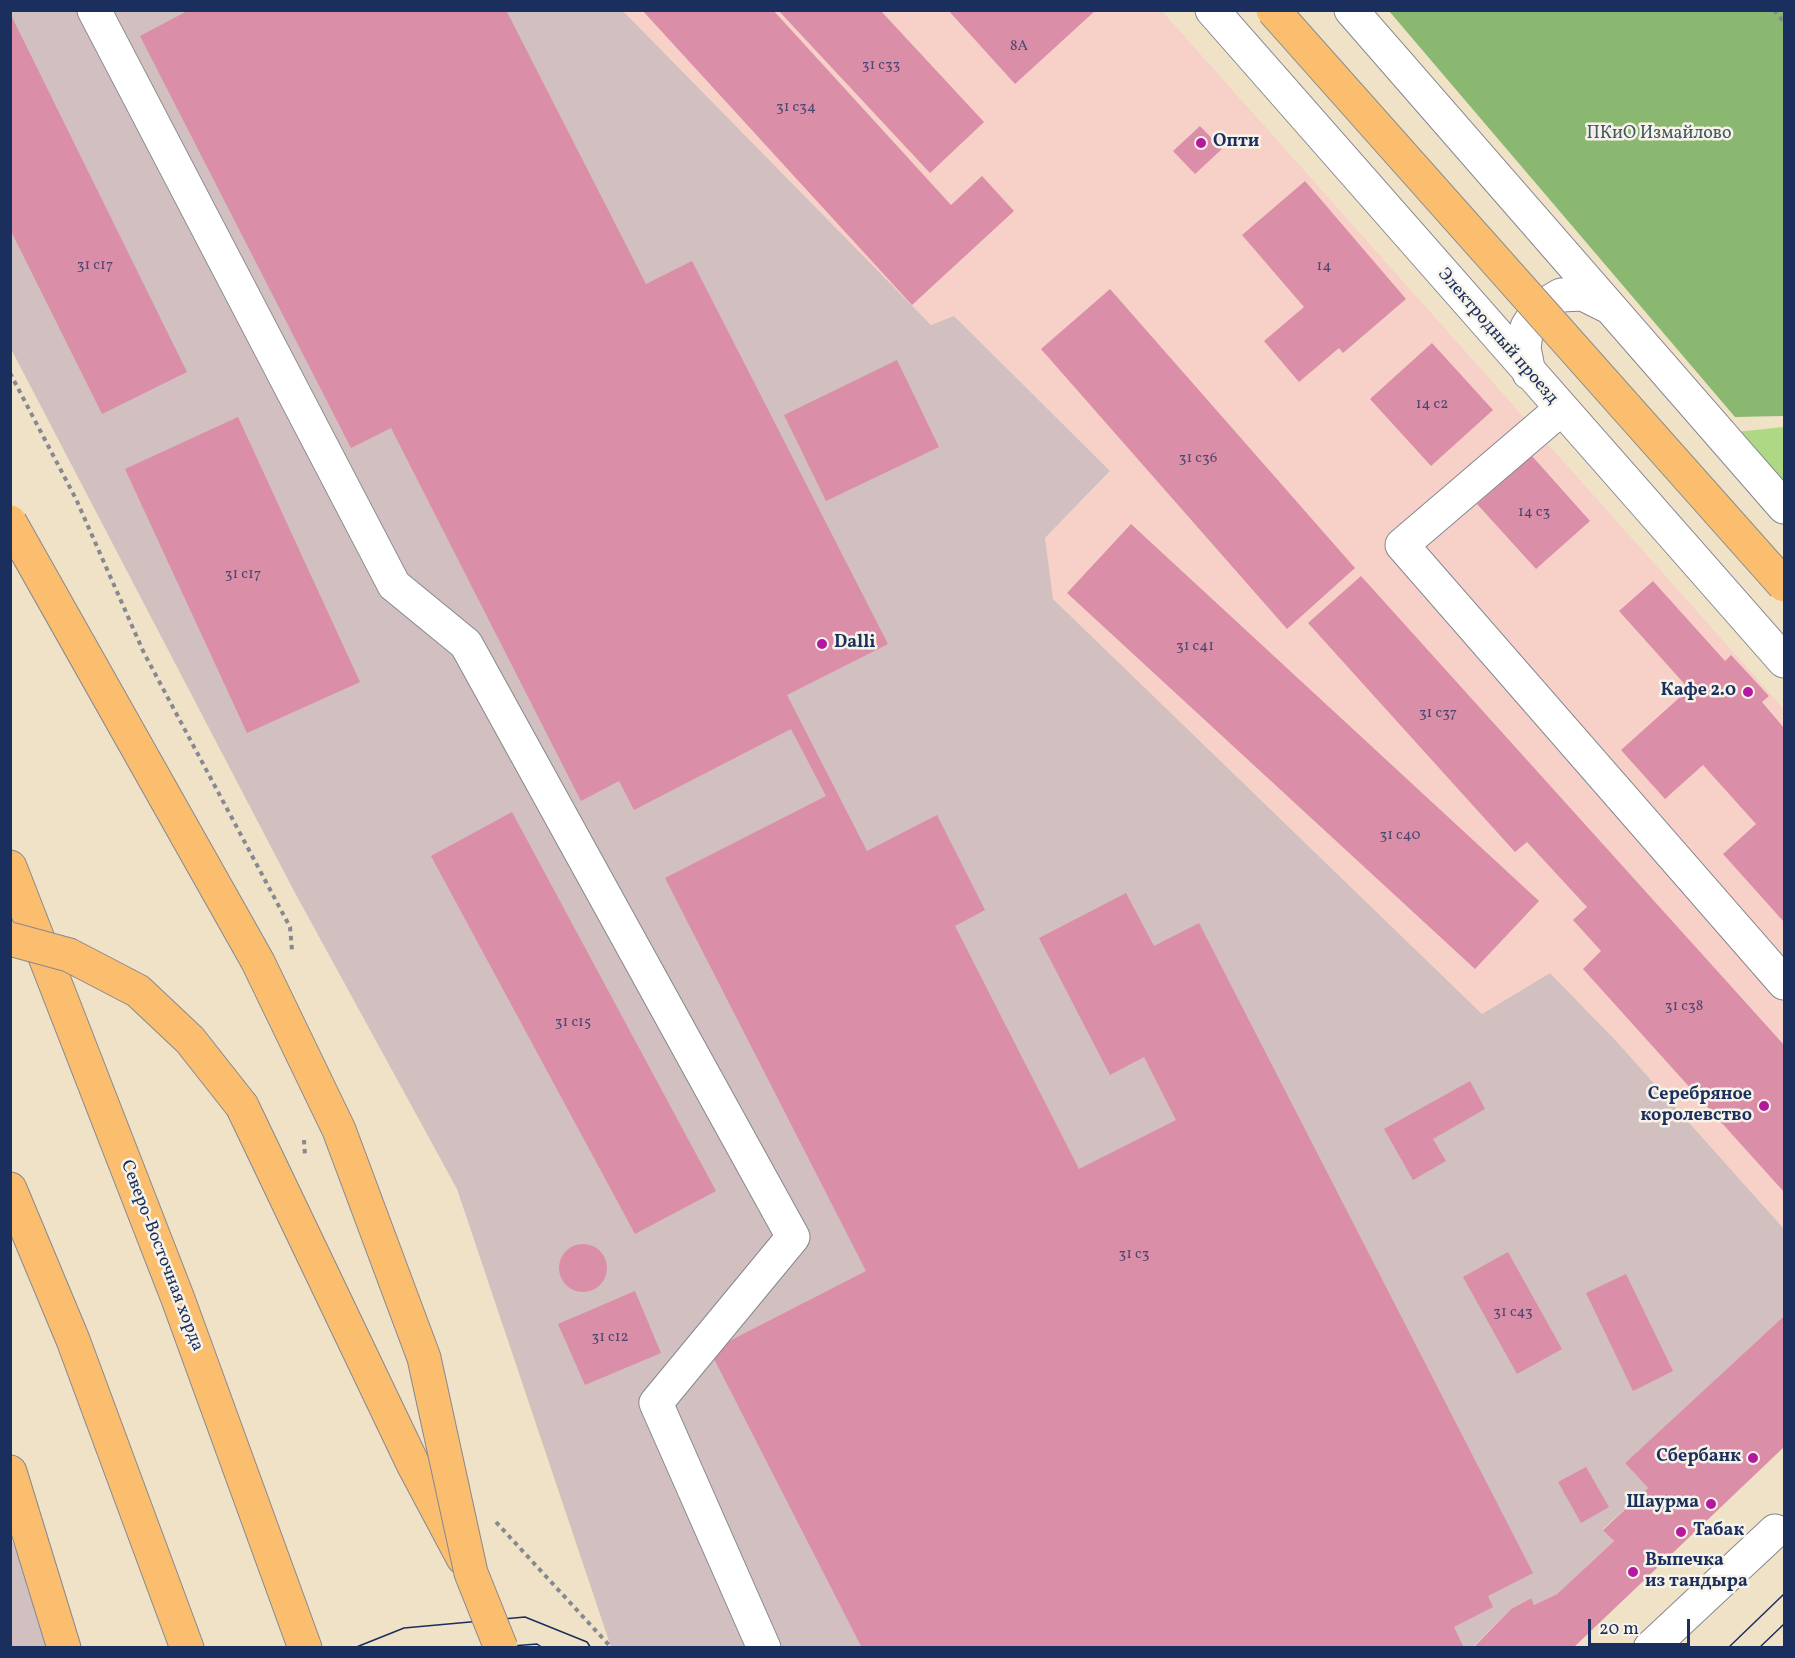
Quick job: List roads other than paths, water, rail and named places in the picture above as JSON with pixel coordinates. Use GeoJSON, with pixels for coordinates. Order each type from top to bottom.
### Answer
{"type":"FeatureCollection","features":[{"type":"Feature","properties":{"kind":"main road"},"geometry":{"type":"LineString","coordinates":[[1273,10],[1785,585]]}},
{"type":"Feature","properties":{"kind":"main road"},"geometry":{"type":"LineString","coordinates":[[10,522],[258,962],[339,1130],[424,1358],[471,1573]]}},
{"type":"Feature","properties":{"kind":"main road","name":"Северо-Восточная хорда"},"geometry":{"type":"LineString","coordinates":[[10,867],[178,1299],[305,1647]]}},
{"type":"Feature","properties":{"kind":"main road"},"geometry":{"type":"LineString","coordinates":[[10,939],[69,955],[138,991],[190,1040],[242,1106],[413,1464],[471,1573],[501,1647]]}},
{"type":"Feature","properties":{"kind":"main road"},"geometry":{"type":"LineString","coordinates":[[10,1189],[73,1340],[187,1647]]}},
{"type":"Feature","properties":{"kind":"main road"},"geometry":{"type":"LineString","coordinates":[[10,1472],[64,1647]]}},
{"type":"Feature","properties":{"kind":"street"},"geometry":{"type":"LineString","coordinates":[[94,10],[394,585],[466,644],[793,1237],[656,1403],[764,1647]]}},
{"type":"Feature","properties":{"kind":"street","name":"Электродный проезд"},"geometry":{"type":"LineString","coordinates":[[1212,10],[1528,374],[1785,662]]}},
{"type":"Feature","properties":{"kind":"street"},"geometry":{"type":"LineString","coordinates":[[1350,10],[1785,507]]}},
{"type":"Feature","properties":{"kind":"street"},"geometry":{"type":"LineString","coordinates":[[1528,374],[1524,348],[1527,327],[1539,308],[1561,295],[1583,294],[1607,306]]}},
{"type":"Feature","properties":{"kind":"street"},"geometry":{"type":"LineString","coordinates":[[1561,409],[1402,545],[1785,984]]}},
{"type":"Feature","properties":{"kind":"street"},"geometry":{"type":"LineString","coordinates":[[1650,1647],[1776,1531]]}},
{"type":"Feature","properties":{"kind":"tram line"},"geometry":{"type":"LineString","coordinates":[[1728,1648],[1784,1594]]}},
{"type":"Feature","properties":{"kind":"tram line"},"geometry":{"type":"LineString","coordinates":[[354,1648],[404,1628],[525,1617],[587,1642],[591,1648]]}},
{"type":"Feature","properties":{"kind":"tram line"},"geometry":{"type":"LineString","coordinates":[[1759,1648],[1784,1624]]}},
{"type":"Feature","properties":{"kind":"tram line"},"geometry":{"type":"LineString","coordinates":[[487,1648],[537,1644],[543,1648]]}},
{"type":"Feature","properties":{"kind":"place","name":"Опти"},"geometry":{"type":"Point","coordinates":[1201,143]}},
{"type":"Feature","properties":{"kind":"place","name":"Dalli"},"geometry":{"type":"Point","coordinates":[822,644]}},
{"type":"Feature","properties":{"kind":"place","name":"Кафе 2.0"},"geometry":{"type":"Point","coordinates":[1748,692]}},
{"type":"Feature","properties":{"kind":"place","name":"Серебряное королевство"},"geometry":{"type":"Point","coordinates":[1764,1106]}},
{"type":"Feature","properties":{"kind":"place","name":"Сбербанк"},"geometry":{"type":"Point","coordinates":[1753,1458]}},
{"type":"Feature","properties":{"kind":"place","name":"Шаурма"},"geometry":{"type":"Point","coordinates":[1711,1504]}},
{"type":"Feature","properties":{"kind":"place","name":"Табак"},"geometry":{"type":"Point","coordinates":[1681,1532]}},
{"type":"Feature","properties":{"kind":"place","name":"Выпечка из тандыра"},"geometry":{"type":"Point","coordinates":[1633,1572]}},
{"type":"Feature","properties":{"kind":"park label","name":"ПКиО Измайлово"},"geometry":{"type":"Point","coordinates":[1659,135]}}]}
